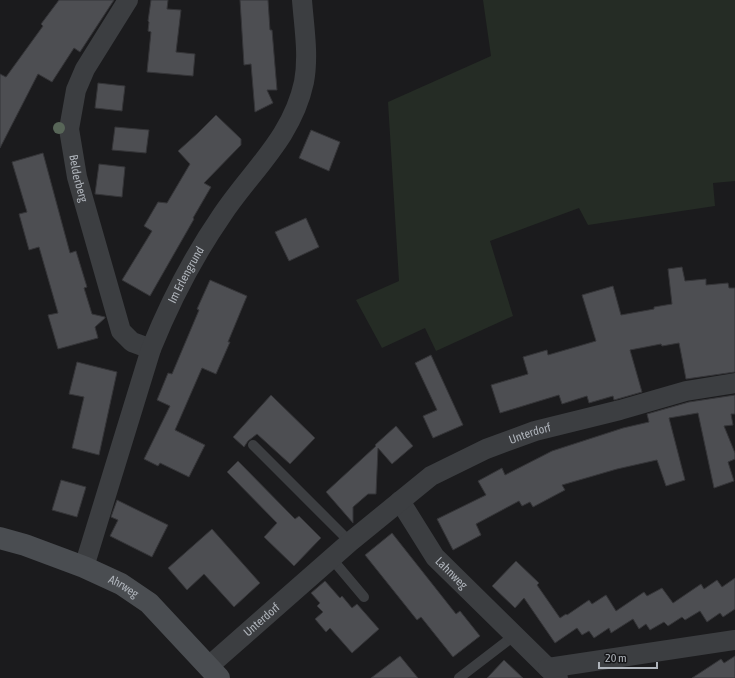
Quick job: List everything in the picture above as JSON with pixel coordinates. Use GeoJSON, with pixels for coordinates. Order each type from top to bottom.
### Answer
{"type":"FeatureCollection","features":[{"type":"Feature","properties":{"kind":"street","name":"Belderberg"},"geometry":{"type":"LineString","coordinates":[[128,0],[85,69],[76,90],[69,128],[77,177],[120,330],[132,342],[151,349]]}},
{"type":"Feature","properties":{"kind":"street","name":"Im Erlengrund"},"geometry":{"type":"LineString","coordinates":[[84,567],[151,349],[164,317],[181,282],[222,214],[278,143],[297,106],[304,81],[306,55],[302,0]]}},
{"type":"Feature","properties":{"kind":"street","name":"Unterdorf"},"geometry":{"type":"LineString","coordinates":[[214,672],[350,542],[431,476],[486,449],[535,431],[620,410],[686,391],[735,383]]}},
{"type":"Feature","properties":{"kind":"street","name":"Lahnweg"},"geometry":{"type":"LineString","coordinates":[[400,501],[435,557],[553,673]]}},
{"type":"Feature","properties":{"kind":"street","name":"Ahrweg"},"geometry":{"type":"LineString","coordinates":[[0,538],[25,545],[84,567],[121,584],[149,603],[214,672]]}},
{"type":"Feature","properties":{"kind":"street"},"geometry":{"type":"LineString","coordinates":[[553,673],[735,640]]}},
{"type":"Feature","properties":{"kind":"lane"},"geometry":{"type":"LineString","coordinates":[[253,445],[350,542]]}},
{"type":"Feature","properties":{"kind":"lane"},"geometry":{"type":"LineString","coordinates":[[332,559],[364,597]]}},
{"type":"Feature","properties":{"kind":"lane"},"geometry":{"type":"LineString","coordinates":[[459,678],[515,635]]}},
{"type":"Feature","properties":{"kind":"shaded area"},"geometry":{"type":"Polygon","coordinates":[[[483,0],[735,0],[735,181],[713,183],[715,206],[588,225],[579,208],[490,241],[513,316],[436,351],[425,328],[382,348],[356,300],[399,281],[388,102],[491,56],[483,0]]]}},
{"type":"Feature","properties":{"kind":"building"},"geometry":{"type":"Polygon","coordinates":[[[59,0],[114,0],[80,52],[74,48],[52,82],[38,74],[0,148],[0,74],[6,77],[43,26],[41,24],[59,0]]]}},
{"type":"Feature","properties":{"kind":"building"},"geometry":{"type":"Polygon","coordinates":[[[151,0],[168,0],[167,9],[181,10],[176,52],[195,54],[193,76],[147,72],[151,32],[148,31],[148,21],[151,0]]]}},
{"type":"Feature","properties":{"kind":"building"},"geometry":{"type":"Polygon","coordinates":[[[240,0],[268,0],[277,90],[267,90],[273,103],[255,112],[251,64],[244,65],[240,0]]]}},
{"type":"Feature","properties":{"kind":"building"},"geometry":{"type":"Polygon","coordinates":[[[98,83],[125,86],[122,111],[95,108],[98,83]]]}},
{"type":"Feature","properties":{"kind":"building"},"geometry":{"type":"Polygon","coordinates":[[[216,115],[241,139],[241,145],[204,183],[211,187],[150,296],[122,280],[152,231],[144,226],[158,202],[167,203],[190,164],[178,151],[216,115]]]}},
{"type":"Feature","properties":{"kind":"building"},"geometry":{"type":"Polygon","coordinates":[[[115,127],[149,130],[146,153],[112,150],[115,127]]]}},
{"type":"Feature","properties":{"kind":"building"},"geometry":{"type":"Polygon","coordinates":[[[311,130],[340,142],[329,171],[299,158],[311,130]]]}},
{"type":"Feature","properties":{"kind":"building"},"geometry":{"type":"Polygon","coordinates":[[[43,153],[70,253],[76,251],[87,287],[84,288],[92,314],[105,317],[95,327],[98,338],[58,349],[48,315],[58,313],[39,247],[29,250],[19,214],[27,212],[12,162],[43,153]]]}},
{"type":"Feature","properties":{"kind":"building"},"geometry":{"type":"Polygon","coordinates":[[[99,164],[125,167],[122,197],[95,194],[99,164]]]}},
{"type":"Feature","properties":{"kind":"building"},"geometry":{"type":"Polygon","coordinates":[[[306,218],[319,247],[289,261],[275,232],[306,218]]]}},
{"type":"Feature","properties":{"kind":"building"},"geometry":{"type":"Polygon","coordinates":[[[682,267],[685,281],[706,279],[706,285],[728,283],[729,288],[735,288],[735,372],[686,379],[679,343],[662,346],[661,344],[630,350],[642,392],[614,400],[613,396],[589,403],[587,396],[562,404],[559,395],[500,413],[491,385],[528,374],[523,357],[547,350],[548,355],[596,341],[582,295],[613,286],[621,315],[672,304],[668,269],[682,267]]]}},
{"type":"Feature","properties":{"kind":"building"},"geometry":{"type":"Polygon","coordinates":[[[210,280],[247,296],[216,374],[202,368],[175,430],[205,445],[189,477],[160,463],[158,466],[144,459],[170,406],[157,400],[168,373],[172,374],[210,280]]]}},
{"type":"Feature","properties":{"kind":"building"},"geometry":{"type":"Polygon","coordinates":[[[431,355],[463,425],[433,438],[423,416],[437,410],[415,363],[431,355]]]}},
{"type":"Feature","properties":{"kind":"building"},"geometry":{"type":"Polygon","coordinates":[[[77,362],[117,372],[99,455],[72,448],[84,397],[69,394],[77,362]]]}},
{"type":"Feature","properties":{"kind":"building"},"geometry":{"type":"Polygon","coordinates":[[[271,395],[315,438],[290,464],[257,434],[248,441],[244,447],[233,437],[271,395]]]}},
{"type":"Feature","properties":{"kind":"building"},"geometry":{"type":"Polygon","coordinates":[[[735,395],[735,414],[731,414],[733,425],[724,426],[735,453],[735,459],[728,462],[734,481],[714,488],[698,413],[669,418],[685,480],[666,486],[657,460],[617,469],[562,485],[565,490],[533,507],[530,502],[522,506],[519,501],[476,524],[481,535],[453,550],[437,519],[486,495],[478,481],[502,468],[505,475],[552,451],[623,428],[649,422],[647,414],[689,402],[735,395]]]}},
{"type":"Feature","properties":{"kind":"building"},"geometry":{"type":"Polygon","coordinates":[[[396,426],[413,446],[392,464],[378,448],[376,494],[368,494],[353,507],[353,523],[326,492],[396,426]]]}},
{"type":"Feature","properties":{"kind":"building"},"geometry":{"type":"Polygon","coordinates":[[[238,461],[295,519],[299,516],[321,538],[294,566],[264,537],[277,523],[227,472],[238,461]]]}},
{"type":"Feature","properties":{"kind":"building"},"geometry":{"type":"Polygon","coordinates":[[[61,480],[86,487],[77,517],[52,510],[61,480]]]}},
{"type":"Feature","properties":{"kind":"building"},"geometry":{"type":"Polygon","coordinates":[[[117,500],[168,525],[152,557],[110,536],[118,520],[111,517],[117,500]]]}},
{"type":"Feature","properties":{"kind":"building"},"geometry":{"type":"Polygon","coordinates":[[[212,529],[260,583],[234,607],[204,574],[187,590],[168,568],[212,529]]]}},
{"type":"Feature","properties":{"kind":"building"},"geometry":{"type":"Polygon","coordinates":[[[392,533],[456,614],[460,611],[480,636],[453,657],[421,617],[417,620],[365,555],[392,533]]]}},
{"type":"Feature","properties":{"kind":"building"},"geometry":{"type":"Polygon","coordinates":[[[516,561],[539,583],[537,585],[560,618],[589,600],[592,604],[606,595],[616,611],[644,592],[647,596],[662,588],[673,603],[701,584],[704,589],[717,580],[722,587],[735,578],[735,609],[723,617],[720,613],[707,622],[700,611],[685,620],[682,617],[668,626],[664,622],[650,630],[646,624],[639,629],[633,619],[611,633],[609,628],[594,638],[589,631],[582,635],[577,628],[555,643],[524,598],[515,608],[492,586],[516,561]]]}},
{"type":"Feature","properties":{"kind":"building"},"geometry":{"type":"Polygon","coordinates":[[[325,581],[340,598],[342,596],[352,608],[357,604],[379,629],[352,653],[330,628],[326,632],[315,619],[323,612],[317,606],[320,603],[311,593],[325,581]]]}},
{"type":"Feature","properties":{"kind":"building"},"geometry":{"type":"Polygon","coordinates":[[[400,656],[418,678],[371,678],[400,656]]]}},
{"type":"Feature","properties":{"kind":"building"},"geometry":{"type":"Polygon","coordinates":[[[735,656],[735,678],[692,678],[721,659],[724,663],[735,656]]]}},
{"type":"Feature","properties":{"kind":"building"},"geometry":{"type":"Polygon","coordinates":[[[504,660],[523,678],[487,678],[504,660]]]}}]}
